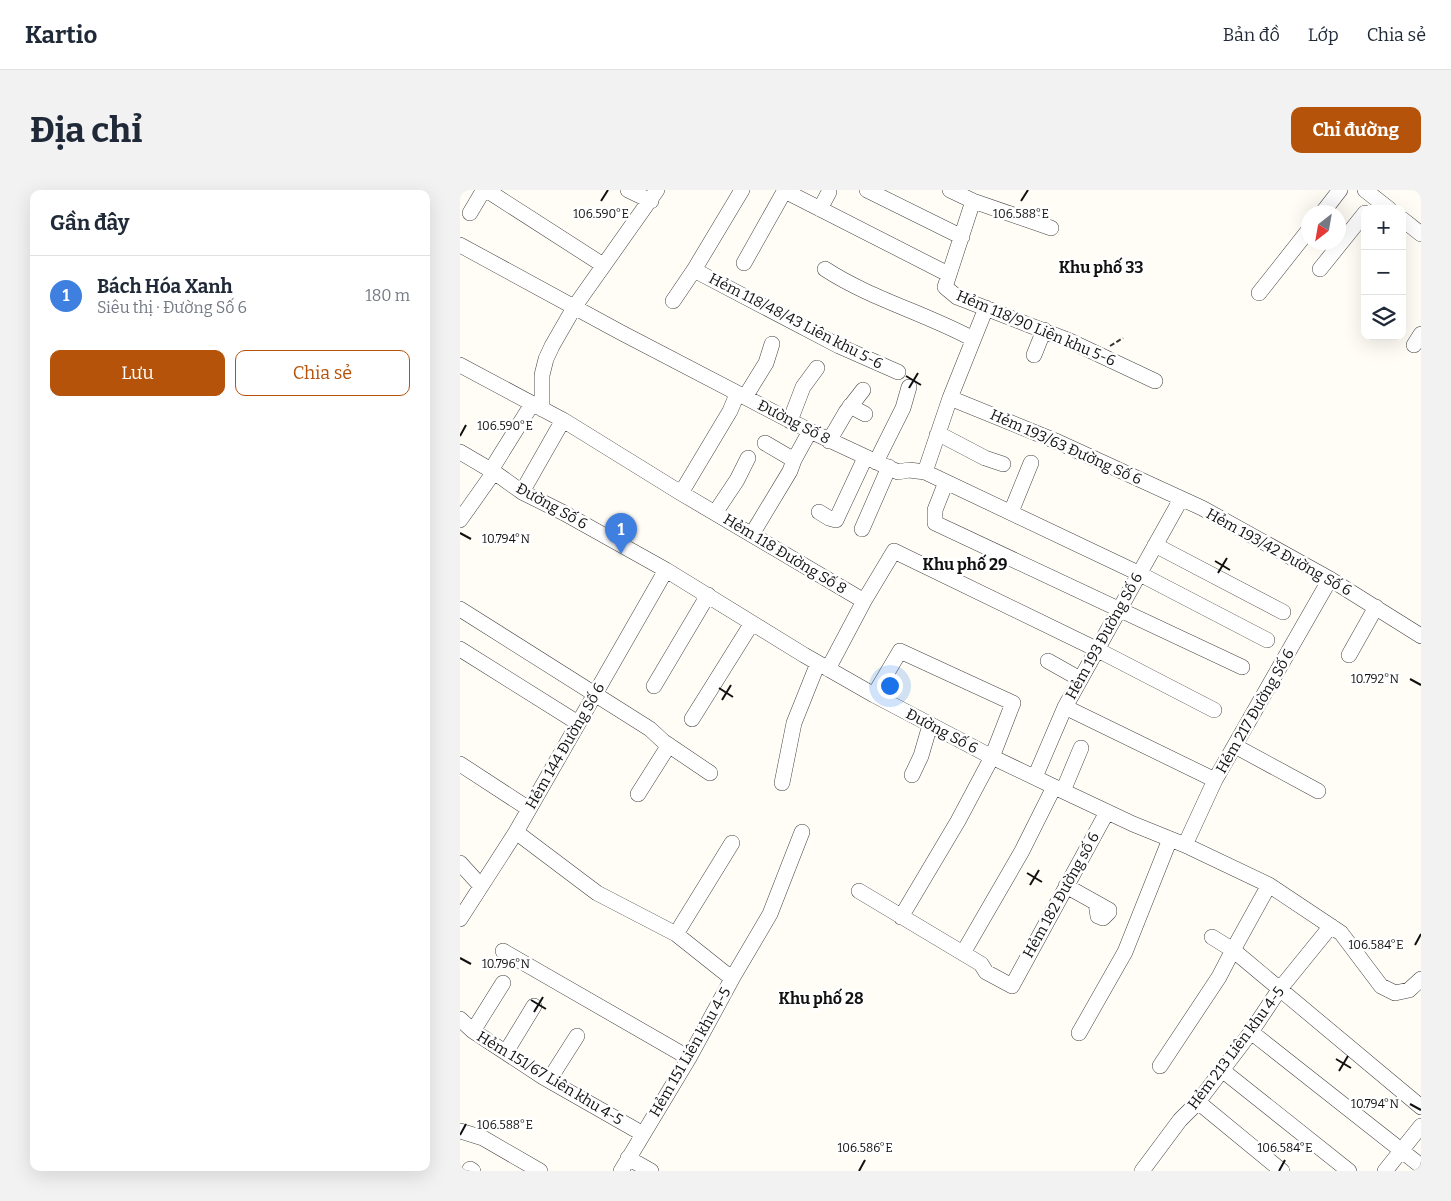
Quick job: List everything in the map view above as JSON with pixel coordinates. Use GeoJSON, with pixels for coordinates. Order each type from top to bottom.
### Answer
{"type":"FeatureCollection","features":[{"type":"Feature","properties":{"kind":"street"},"geometry":{"type":"LineString","coordinates":[[460,520],[538,407],[546,359],[575,306],[654,196],[628,190]]}},
{"type":"Feature","properties":{"kind":"street"},"geometry":{"type":"LineString","coordinates":[[673,301],[742,190]]}},
{"type":"Feature","properties":{"kind":"street"},"geometry":{"type":"LineString","coordinates":[[868,190],[962,237]]}},
{"type":"Feature","properties":{"kind":"street"},"geometry":{"type":"LineString","coordinates":[[950,190],[973,201],[1051,228]]}},
{"type":"Feature","properties":{"kind":"street"},"geometry":{"type":"LineString","coordinates":[[1328,205],[1340,190]]}},
{"type":"Feature","properties":{"kind":"street"},"geometry":{"type":"LineString","coordinates":[[470,212],[483,191],[491,193],[603,265]]}},
{"type":"Feature","properties":{"kind":"street"},"geometry":{"type":"LineString","coordinates":[[744,263],[785,191],[948,274]]}},
{"type":"Feature","properties":{"kind":"street"},"geometry":{"type":"LineString","coordinates":[[820,209],[829,192]]}},
{"type":"Feature","properties":{"kind":"street"},"geometry":{"type":"LineString","coordinates":[[1373,197],[1384,205]]}},
{"type":"Feature","properties":{"kind":"street","name":"Hẻm 118/90 Liên khu 5-6"},"geometry":{"type":"LineString","coordinates":[[973,201],[945,286],[957,297],[1078,344],[1155,381]]}},
{"type":"Feature","properties":{"kind":"street"},"geometry":{"type":"LineString","coordinates":[[1320,269],[1361,218]]}},
{"type":"Feature","properties":{"kind":"street"},"geometry":{"type":"LineString","coordinates":[[1406,222],[1421,233]]}},
{"type":"Feature","properties":{"kind":"street"},"geometry":{"type":"LineString","coordinates":[[1260,293],[1301,240]]}},
{"type":"Feature","properties":{"kind":"street","name":"Đường Số 8"},"geometry":{"type":"LineString","coordinates":[[460,245],[829,441],[898,472],[909,470],[925,472],[1138,573],[1267,640]]}},
{"type":"Feature","properties":{"kind":"street"},"geometry":{"type":"LineString","coordinates":[[825,269],[844,282],[927,316],[973,339]]}},
{"type":"Feature","properties":{"kind":"street","name":"Hẻm 118/48/43 Liên khu 5-6"},"geometry":{"type":"LineString","coordinates":[[694,270],[839,346],[898,372]]}},
{"type":"Feature","properties":{"kind":"street"},"geometry":{"type":"LineString","coordinates":[[925,472],[950,398],[986,308]]}},
{"type":"Feature","properties":{"kind":"street"},"geometry":{"type":"LineString","coordinates":[[1034,355],[1044,330]]}},
{"type":"Feature","properties":{"kind":"street"},"geometry":{"type":"LineString","coordinates":[[681,493],[730,411],[735,399],[766,363],[772,344]]}},
{"type":"Feature","properties":{"kind":"street","name":"Hẻm 118 Đường Số 8"},"geometry":{"type":"LineString","coordinates":[[460,365],[563,420],[681,493],[864,601],[894,551],[1096,649]]}},
{"type":"Feature","properties":{"kind":"street"},"geometry":{"type":"LineString","coordinates":[[790,421],[803,388],[818,368]]}},
{"type":"Feature","properties":{"kind":"street"},"geometry":{"type":"LineString","coordinates":[[819,512],[836,520],[877,463],[903,408],[909,387]]}},
{"type":"Feature","properties":{"kind":"street"},"geometry":{"type":"LineString","coordinates":[[829,441],[850,406],[863,390]]}},
{"type":"Feature","properties":{"kind":"street","name":"Hẻm 193/63 Đường Số 6"},"geometry":{"type":"LineString","coordinates":[[950,398],[1058,442],[1181,499]]}},
{"type":"Feature","properties":{"kind":"street"},"geometry":{"type":"LineString","coordinates":[[850,406],[865,414]]}},
{"type":"Feature","properties":{"kind":"street"},"geometry":{"type":"LineString","coordinates":[[522,492],[563,420]]}},
{"type":"Feature","properties":{"kind":"street"},"geometry":{"type":"LineString","coordinates":[[752,534],[790,471],[810,431]]}},
{"type":"Feature","properties":{"kind":"street"},"geometry":{"type":"LineString","coordinates":[[937,435],[943,436],[985,458],[1003,464]]}},
{"type":"Feature","properties":{"kind":"street"},"geometry":{"type":"LineString","coordinates":[[765,443],[794,460]]}},
{"type":"Feature","properties":{"kind":"street","name":"Đường Số 6"},"geometry":{"type":"LineString","coordinates":[[460,452],[493,471],[522,492],[564,513],[666,570],[823,666],[930,725],[1107,812],[1185,845],[1269,885],[1341,933],[1381,986],[1396,993],[1409,990],[1421,979]]}},
{"type":"Feature","properties":{"kind":"street"},"geometry":{"type":"LineString","coordinates":[[716,513],[737,480],[748,458]]}},
{"type":"Feature","properties":{"kind":"street"},"geometry":{"type":"LineString","coordinates":[[862,529],[877,463]]}},
{"type":"Feature","properties":{"kind":"street"},"geometry":{"type":"LineString","coordinates":[[1011,512],[1031,463]]}},
{"type":"Feature","properties":{"kind":"street"},"geometry":{"type":"LineString","coordinates":[[946,482],[935,510],[935,523],[1242,667]]}},
{"type":"Feature","properties":{"kind":"street","name":"Hẻm 193 Đường Số 6"},"geometry":{"type":"LineString","coordinates":[[1035,777],[1065,707],[1138,573],[1181,499]]}},
{"type":"Feature","properties":{"kind":"street","name":"Hẻm 193/42 Đường Số 6"},"geometry":{"type":"LineString","coordinates":[[1181,499],[1202,508],[1330,579],[1421,636]]}},
{"type":"Feature","properties":{"kind":"street"},"geometry":{"type":"LineString","coordinates":[[1155,545],[1283,612]]}},
{"type":"Feature","properties":{"kind":"street","name":"Hẻm 144 Đường Số 6"},"geometry":{"type":"LineString","coordinates":[[460,919],[530,809],[666,570]]}},
{"type":"Feature","properties":{"kind":"street","name":"Hẻm 217 Đường Số 6"},"geometry":{"type":"LineString","coordinates":[[1185,845],[1215,780],[1330,579]]}},
{"type":"Feature","properties":{"kind":"street"},"geometry":{"type":"LineString","coordinates":[[654,686],[708,595]]}},
{"type":"Feature","properties":{"kind":"street"},"geometry":{"type":"LineString","coordinates":[[782,782],[794,722],[823,666],[864,601]]}},
{"type":"Feature","properties":{"kind":"street"},"geometry":{"type":"LineString","coordinates":[[1349,655],[1376,607]]}},
{"type":"Feature","properties":{"kind":"street"},"geometry":{"type":"LineString","coordinates":[[460,609],[650,729],[669,746],[710,773]]}},
{"type":"Feature","properties":{"kind":"street"},"geometry":{"type":"LineString","coordinates":[[692,719],[752,622]]}},
{"type":"Feature","properties":{"kind":"street"},"geometry":{"type":"LineString","coordinates":[[460,649],[578,723]]}},
{"type":"Feature","properties":{"kind":"street"},"geometry":{"type":"LineString","coordinates":[[1096,649],[1214,710]]}},
{"type":"Feature","properties":{"kind":"street"},"geometry":{"type":"LineString","coordinates":[[874,695],[900,650],[1013,703],[992,757],[958,821],[901,917]]}},
{"type":"Feature","properties":{"kind":"street"},"geometry":{"type":"LineString","coordinates":[[1048,661],[1080,680]]}},
{"type":"Feature","properties":{"kind":"street"},"geometry":{"type":"LineString","coordinates":[[1065,707],[1215,780]]}},
{"type":"Feature","properties":{"kind":"street"},"geometry":{"type":"LineString","coordinates":[[912,775],[930,725]]}},
{"type":"Feature","properties":{"kind":"street"},"geometry":{"type":"LineString","coordinates":[[638,794],[669,746]]}},
{"type":"Feature","properties":{"kind":"street"},"geometry":{"type":"LineString","coordinates":[[1235,746],[1318,791]]}},
{"type":"Feature","properties":{"kind":"street"},"geometry":{"type":"LineString","coordinates":[[859,891],[963,954],[1081,748]]}},
{"type":"Feature","properties":{"kind":"street"},"geometry":{"type":"LineString","coordinates":[[460,764],[530,809]]}},
{"type":"Feature","properties":{"kind":"street","name":"Hẻm 182 Đường số 6"},"geometry":{"type":"LineString","coordinates":[[963,954],[982,964],[990,964],[1016,978],[1107,812]]}},
{"type":"Feature","properties":{"kind":"street","name":"Hẻm 151 Liên khu 4-5"},"geometry":{"type":"LineString","coordinates":[[516,832],[597,893],[676,934],[733,978],[625,1164]]}},
{"type":"Feature","properties":{"kind":"street"},"geometry":{"type":"LineString","coordinates":[[733,978],[770,914],[802,832]]}},
{"type":"Feature","properties":{"kind":"street"},"geometry":{"type":"LineString","coordinates":[[1079,1033],[1125,952],[1170,839]]}},
{"type":"Feature","properties":{"kind":"street"},"geometry":{"type":"LineString","coordinates":[[676,934],[732,843]]}},
{"type":"Feature","properties":{"kind":"street"},"geometry":{"type":"LineString","coordinates":[[460,863],[480,885]]}},
{"type":"Feature","properties":{"kind":"street"},"geometry":{"type":"LineString","coordinates":[[1160,1066],[1219,977],[1269,885]]}},
{"type":"Feature","properties":{"kind":"street"},"geometry":{"type":"LineString","coordinates":[[1066,886],[1096,903]]}},
{"type":"Feature","properties":{"kind":"street","name":"Hẻm 213 Liên khu 4-5"},"geometry":{"type":"LineString","coordinates":[[1142,1171],[1180,1120],[1198,1102],[1251,1032],[1279,990],[1331,926]]}},
{"type":"Feature","properties":{"kind":"street"},"geometry":{"type":"LineString","coordinates":[[1212,937],[1233,950],[1421,1107]]}},
{"type":"Feature","properties":{"kind":"street"},"geometry":{"type":"LineString","coordinates":[[503,951],[688,1058]]}},
{"type":"Feature","properties":{"kind":"street"},"geometry":{"type":"LineString","coordinates":[[473,1031],[503,983]]}},
{"type":"Feature","properties":{"kind":"street"},"geometry":{"type":"LineString","coordinates":[[506,1052],[534,1006]]}},
{"type":"Feature","properties":{"kind":"street","name":"Hẻm 151/67 Liên khu 4-5"},"geometry":{"type":"LineString","coordinates":[[460,1019],[473,1031],[549,1080],[643,1134]]}},
{"type":"Feature","properties":{"kind":"street"},"geometry":{"type":"LineString","coordinates":[[1251,1032],[1421,1166]]}},
{"type":"Feature","properties":{"kind":"street"},"geometry":{"type":"LineString","coordinates":[[549,1080],[577,1036]]}},
{"type":"Feature","properties":{"kind":"street"},"geometry":{"type":"LineString","coordinates":[[1222,1070],[1350,1171]]}},
{"type":"Feature","properties":{"kind":"street"},"geometry":{"type":"LineString","coordinates":[[1198,1102],[1282,1171]]}},
{"type":"Feature","properties":{"kind":"street"},"geometry":{"type":"LineString","coordinates":[[1385,1171],[1421,1126]]}},
{"type":"Feature","properties":{"kind":"street"},"geometry":{"type":"LineString","coordinates":[[460,1131],[483,1138],[537,1170]]}},
{"type":"Feature","properties":{"kind":"street"},"geometry":{"type":"LineString","coordinates":[[625,1164],[651,1171]]}},
{"type":"Feature","properties":{"kind":"place","name":"Bách Hóa Xanh"},"geometry":{"type":"Point","coordinates":[621,554]}},
{"type":"Feature","properties":{"kind":"district","name":"Khu phố 33"},"geometry":{"type":"Point","coordinates":[1101,267]}},
{"type":"Feature","properties":{"kind":"district","name":"Khu phố 29"},"geometry":{"type":"Point","coordinates":[965,564]}},
{"type":"Feature","properties":{"kind":"district","name":"Khu phố 28"},"geometry":{"type":"Point","coordinates":[821,998]}}]}
